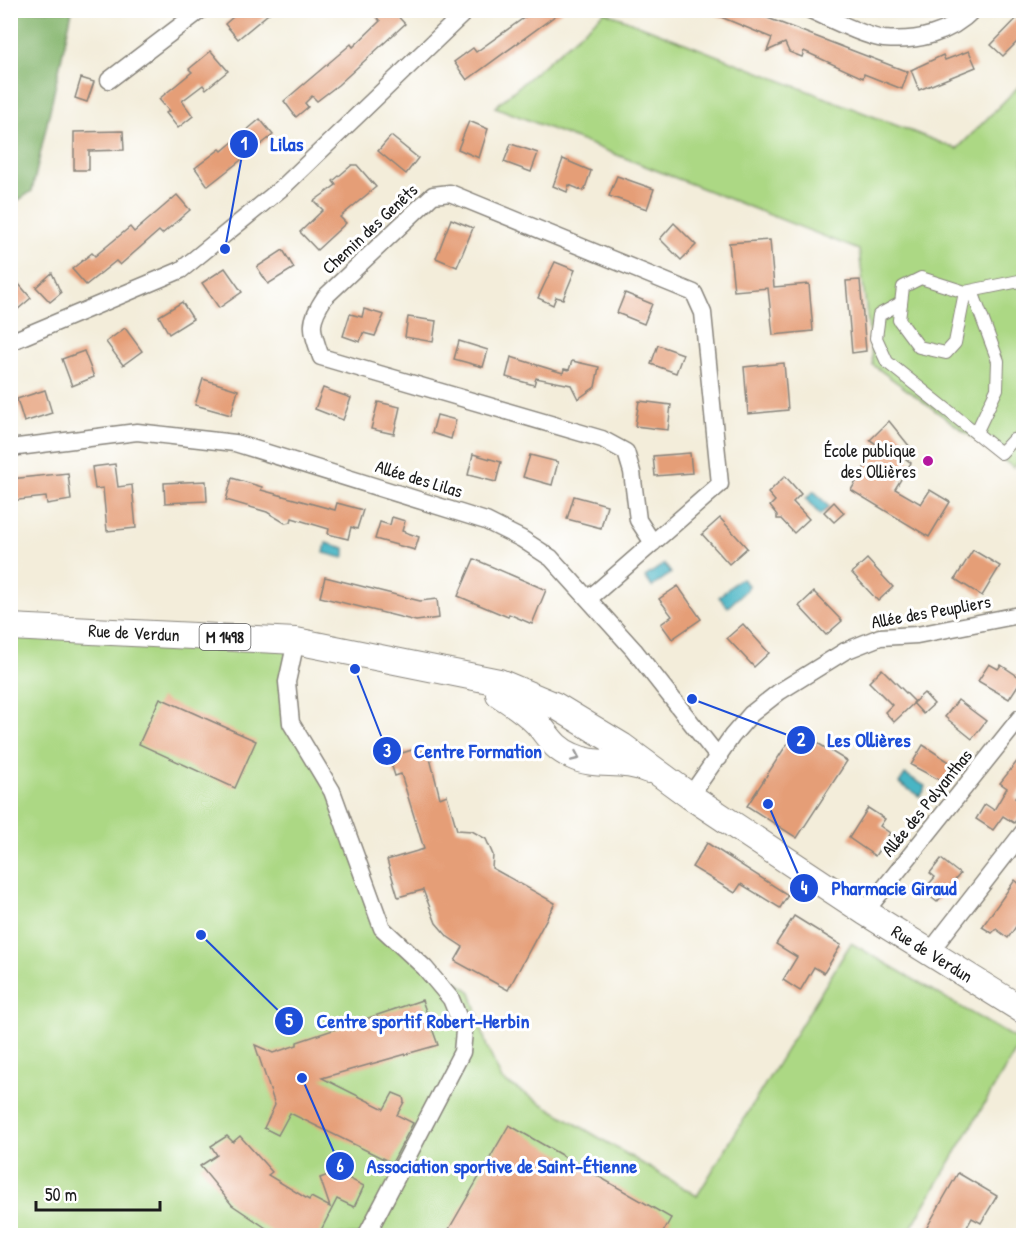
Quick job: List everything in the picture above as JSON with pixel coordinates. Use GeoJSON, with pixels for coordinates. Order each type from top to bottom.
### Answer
{"type":"FeatureCollection","features":[{"type":"Feature","properties":{"kind":"main road","name":"Rue de Verdun"},"geometry":{"type":"LineString","coordinates":[[10,627],[296,641],[499,682],[556,706],[622,746],[662,777],[864,912],[1023,1011]]}},
{"type":"Feature","properties":{"kind":"main road","name":"Rue de Verdun"},"geometry":{"type":"LineString","coordinates":[[470,676],[520,707],[552,744],[570,755],[585,762],[631,763],[662,777]]}},
{"type":"Feature","properties":{"kind":"street"},"geometry":{"type":"LineString","coordinates":[[109,80],[201,10]]}},
{"type":"Feature","properties":{"kind":"street"},"geometry":{"type":"LineString","coordinates":[[10,342],[181,270],[283,187],[467,10]]}},
{"type":"Feature","properties":{"kind":"street"},"geometry":{"type":"LineString","coordinates":[[810,10],[882,39],[924,39],[963,21],[973,10]]}},
{"type":"Feature","properties":{"kind":"street","name":"Chemin des Genêts"},"geometry":{"type":"LineString","coordinates":[[589,598],[653,543],[720,484],[703,313],[694,293],[450,193],[433,195],[325,297],[312,315],[313,337],[321,357],[602,439],[626,452],[632,472],[638,520],[653,543]]}},
{"type":"Feature","properties":{"kind":"street"},"geometry":{"type":"LineString","coordinates":[[968,291],[955,343],[946,353],[919,347],[899,320],[903,287],[921,278],[968,291],[1023,280]]}},
{"type":"Feature","properties":{"kind":"street"},"geometry":{"type":"LineString","coordinates":[[968,291],[998,361],[998,389],[976,433]]}},
{"type":"Feature","properties":{"kind":"street"},"geometry":{"type":"LineString","coordinates":[[901,303],[879,315],[876,338],[887,362],[1001,453],[1013,441],[1023,437]]}},
{"type":"Feature","properties":{"kind":"street","name":"Allée des Lilas"},"geometry":{"type":"LineString","coordinates":[[10,448],[138,432],[235,443],[486,521],[522,539],[551,558],[634,650],[719,758]]}},
{"type":"Feature","properties":{"kind":"street","name":"Allée des Peupliers"},"geometry":{"type":"LineString","coordinates":[[690,796],[751,714],[779,692],[845,651],[880,637],[917,635],[1023,614]]}},
{"type":"Feature","properties":{"kind":"street"},"geometry":{"type":"LineString","coordinates":[[296,641],[287,682],[291,723],[332,791],[382,928],[425,968],[451,999],[464,1031],[462,1052],[366,1236]]}},
{"type":"Feature","properties":{"kind":"street","name":"Allée des Polyanthas"},"geometry":{"type":"LineString","coordinates":[[864,912],[1020,718]]}},
{"type":"Feature","properties":{"kind":"street"},"geometry":{"type":"LineString","coordinates":[[929,953],[1020,842]]}},
{"type":"Feature","properties":{"kind":"green space"},"geometry":{"type":"Polygon","coordinates":[[[11,10],[72,11],[32,191],[11,205],[11,10]]]}},
{"type":"Feature","properties":{"kind":"green space"},"geometry":{"type":"Polygon","coordinates":[[[605,12],[957,149],[1023,82],[1024,452],[1014,468],[873,365],[859,250],[495,107],[605,12]]]}},
{"type":"Feature","properties":{"kind":"green space"},"geometry":{"type":"Polygon","coordinates":[[[11,627],[296,641],[291,723],[332,791],[382,928],[471,992],[487,1047],[502,1080],[697,1196],[851,943],[1021,1042],[907,1235],[11,1235],[11,627]]]}},
{"type":"Feature","properties":{"kind":"water"},"geometry":{"type":"Polygon","coordinates":[[[814,491],[829,507],[820,515],[806,499],[814,491]]]}},
{"type":"Feature","properties":{"kind":"water"},"geometry":{"type":"Polygon","coordinates":[[[326,543],[345,548],[343,558],[324,553],[326,543]]]}},
{"type":"Feature","properties":{"kind":"water"},"geometry":{"type":"Polygon","coordinates":[[[664,564],[671,573],[652,587],[645,577],[664,564]]]}},
{"type":"Feature","properties":{"kind":"water"},"geometry":{"type":"Polygon","coordinates":[[[742,579],[748,585],[747,589],[728,607],[719,597],[742,579]]]}},
{"type":"Feature","properties":{"kind":"water"},"geometry":{"type":"Polygon","coordinates":[[[905,774],[925,786],[923,793],[919,796],[899,783],[905,774]]]}},
{"type":"Feature","properties":{"kind":"building"},"geometry":{"type":"Polygon","coordinates":[[[241,10],[273,10],[238,39],[225,24],[241,10]]]}},
{"type":"Feature","properties":{"kind":"building"},"geometry":{"type":"Polygon","coordinates":[[[370,10],[392,10],[405,24],[338,85],[317,101],[312,96],[305,103],[308,107],[296,117],[284,101],[351,44],[353,47],[380,21],[370,10]]]}},
{"type":"Feature","properties":{"kind":"building"},"geometry":{"type":"Polygon","coordinates":[[[521,10],[563,10],[467,80],[454,62],[473,48],[476,52],[525,17],[521,10]]]}},
{"type":"Feature","properties":{"kind":"building"},"geometry":{"type":"Polygon","coordinates":[[[704,10],[747,10],[908,72],[902,89],[864,74],[863,78],[804,51],[802,57],[789,52],[785,43],[767,51],[772,38],[704,10]]]}},
{"type":"Feature","properties":{"kind":"building"},"geometry":{"type":"Polygon","coordinates":[[[1023,12],[1023,36],[1003,56],[991,45],[1023,12]]]}},
{"type":"Feature","properties":{"kind":"building"},"geometry":{"type":"Polygon","coordinates":[[[211,51],[228,71],[206,89],[203,85],[182,101],[193,116],[178,128],[166,113],[169,111],[159,99],[192,72],[189,69],[211,51]]]}},
{"type":"Feature","properties":{"kind":"building"},"geometry":{"type":"Polygon","coordinates":[[[969,51],[976,67],[919,90],[911,70],[943,55],[945,60],[969,51]]]}},
{"type":"Feature","properties":{"kind":"building"},"geometry":{"type":"Polygon","coordinates":[[[81,78],[94,82],[87,102],[75,98],[81,78]]]}},
{"type":"Feature","properties":{"kind":"building"},"geometry":{"type":"Polygon","coordinates":[[[260,119],[273,135],[208,186],[195,168],[220,149],[222,151],[260,119]]]}},
{"type":"Feature","properties":{"kind":"building"},"geometry":{"type":"Polygon","coordinates":[[[469,121],[488,129],[479,158],[458,149],[469,121]]]}},
{"type":"Feature","properties":{"kind":"building"},"geometry":{"type":"Polygon","coordinates":[[[123,131],[124,150],[89,151],[89,170],[74,170],[74,132],[123,131]]]}},
{"type":"Feature","properties":{"kind":"building"},"geometry":{"type":"Polygon","coordinates":[[[391,136],[418,158],[406,174],[378,151],[391,136]]]}},
{"type":"Feature","properties":{"kind":"building"},"geometry":{"type":"Polygon","coordinates":[[[511,144],[538,153],[531,172],[504,162],[511,144]]]}},
{"type":"Feature","properties":{"kind":"building"},"geometry":{"type":"Polygon","coordinates":[[[563,159],[591,171],[584,191],[569,185],[567,192],[553,186],[563,159]]]}},
{"type":"Feature","properties":{"kind":"building"},"geometry":{"type":"Polygon","coordinates":[[[352,165],[357,165],[376,187],[340,217],[346,223],[317,250],[300,232],[323,210],[314,201],[336,185],[333,181],[352,165]]]}},
{"type":"Feature","properties":{"kind":"building"},"geometry":{"type":"Polygon","coordinates":[[[617,176],[654,189],[647,209],[609,196],[617,176]]]}},
{"type":"Feature","properties":{"kind":"building"},"geometry":{"type":"Polygon","coordinates":[[[177,195],[190,210],[162,234],[159,231],[120,265],[116,261],[86,285],[72,269],[92,253],[95,256],[130,227],[134,232],[177,195]]]}},
{"type":"Feature","properties":{"kind":"building"},"geometry":{"type":"Polygon","coordinates":[[[451,219],[473,228],[457,267],[436,258],[451,219]]]}},
{"type":"Feature","properties":{"kind":"building"},"geometry":{"type":"Polygon","coordinates":[[[674,223],[696,245],[681,260],[660,239],[674,223]]]}},
{"type":"Feature","properties":{"kind":"building"},"geometry":{"type":"Polygon","coordinates":[[[770,240],[774,287],[809,284],[813,331],[773,335],[768,288],[734,291],[729,243],[770,240]]]}},
{"type":"Feature","properties":{"kind":"building"},"geometry":{"type":"Polygon","coordinates":[[[283,250],[294,268],[268,284],[257,267],[283,250]]]}},
{"type":"Feature","properties":{"kind":"building"},"geometry":{"type":"Polygon","coordinates":[[[555,262],[575,270],[563,299],[556,297],[553,305],[538,298],[555,262]]]}},
{"type":"Feature","properties":{"kind":"building"},"geometry":{"type":"Polygon","coordinates":[[[225,268],[242,292],[219,308],[202,283],[225,268]]]}},
{"type":"Feature","properties":{"kind":"building"},"geometry":{"type":"Polygon","coordinates":[[[52,273],[61,293],[50,302],[36,287],[52,273]]]}},
{"type":"Feature","properties":{"kind":"building"},"geometry":{"type":"Polygon","coordinates":[[[10,274],[31,298],[10,316],[10,274]]]}},
{"type":"Feature","properties":{"kind":"building"},"geometry":{"type":"Polygon","coordinates":[[[860,280],[866,351],[852,353],[846,281],[860,280]]]}},
{"type":"Feature","properties":{"kind":"building"},"geometry":{"type":"Polygon","coordinates":[[[625,293],[652,304],[644,324],[617,313],[625,293]]]}},
{"type":"Feature","properties":{"kind":"building"},"geometry":{"type":"Polygon","coordinates":[[[182,302],[193,319],[169,334],[159,316],[182,302]]]}},
{"type":"Feature","properties":{"kind":"building"},"geometry":{"type":"Polygon","coordinates":[[[364,309],[384,315],[375,336],[363,333],[360,342],[343,336],[350,314],[362,317],[364,309]]]}},
{"type":"Feature","properties":{"kind":"building"},"geometry":{"type":"Polygon","coordinates":[[[408,317],[436,321],[433,342],[405,337],[408,317]]]}},
{"type":"Feature","properties":{"kind":"building"},"geometry":{"type":"Polygon","coordinates":[[[125,328],[142,351],[123,365],[106,342],[125,328]]]}},
{"type":"Feature","properties":{"kind":"building"},"geometry":{"type":"Polygon","coordinates":[[[459,341],[488,350],[483,367],[454,359],[459,341]]]}},
{"type":"Feature","properties":{"kind":"building"},"geometry":{"type":"Polygon","coordinates":[[[658,345],[683,354],[676,373],[651,364],[658,345]]]}},
{"type":"Feature","properties":{"kind":"building"},"geometry":{"type":"Polygon","coordinates":[[[84,351],[94,377],[72,386],[62,359],[84,351]]]}},
{"type":"Feature","properties":{"kind":"building"},"geometry":{"type":"Polygon","coordinates":[[[511,357],[563,373],[564,369],[569,370],[572,361],[599,367],[595,387],[578,399],[571,385],[536,378],[534,385],[506,377],[511,357]]]}},
{"type":"Feature","properties":{"kind":"building"},"geometry":{"type":"Polygon","coordinates":[[[784,363],[788,410],[748,414],[744,367],[784,363]]]}},
{"type":"Feature","properties":{"kind":"building"},"geometry":{"type":"Polygon","coordinates":[[[203,379],[238,390],[231,415],[195,405],[203,379]]]}},
{"type":"Feature","properties":{"kind":"building"},"geometry":{"type":"Polygon","coordinates":[[[323,388],[351,398],[343,420],[315,409],[323,388]]]}},
{"type":"Feature","properties":{"kind":"building"},"geometry":{"type":"Polygon","coordinates":[[[45,390],[52,413],[24,422],[17,399],[45,390]]]}},
{"type":"Feature","properties":{"kind":"building"},"geometry":{"type":"Polygon","coordinates":[[[639,401],[671,405],[668,430],[635,426],[639,401]]]}},
{"type":"Feature","properties":{"kind":"building"},"geometry":{"type":"Polygon","coordinates":[[[378,402],[400,407],[394,434],[371,429],[378,402]]]}},
{"type":"Feature","properties":{"kind":"building"},"geometry":{"type":"Polygon","coordinates":[[[437,415],[456,420],[451,439],[432,433],[437,415]]]}},
{"type":"Feature","properties":{"kind":"building"},"geometry":{"type":"Polygon","coordinates":[[[889,421],[910,447],[906,459],[911,463],[895,489],[921,504],[930,490],[950,502],[929,537],[851,490],[878,445],[870,440],[889,421]]]}},
{"type":"Feature","properties":{"kind":"building"},"geometry":{"type":"Polygon","coordinates":[[[690,453],[692,473],[655,476],[653,456],[690,453]]]}},
{"type":"Feature","properties":{"kind":"building"},"geometry":{"type":"Polygon","coordinates":[[[473,454],[501,462],[496,482],[468,475],[473,454]]]}},
{"type":"Feature","properties":{"kind":"building"},"geometry":{"type":"Polygon","coordinates":[[[530,455],[558,462],[552,485],[523,477],[530,455]]]}},
{"type":"Feature","properties":{"kind":"building"},"geometry":{"type":"Polygon","coordinates":[[[115,464],[118,487],[132,485],[136,528],[107,531],[103,488],[95,489],[92,467],[115,464]]]}},
{"type":"Feature","properties":{"kind":"building"},"geometry":{"type":"Polygon","coordinates":[[[68,473],[71,500],[47,504],[46,497],[10,501],[10,479],[68,473]]]}},
{"type":"Feature","properties":{"kind":"building"},"geometry":{"type":"Polygon","coordinates":[[[785,476],[801,494],[793,502],[809,519],[794,533],[781,519],[777,519],[777,515],[770,506],[775,501],[768,493],[785,476]]]}},
{"type":"Feature","properties":{"kind":"building"},"geometry":{"type":"Polygon","coordinates":[[[232,478],[262,487],[261,490],[335,510],[337,503],[363,510],[357,529],[351,527],[348,539],[328,534],[329,529],[292,518],[291,522],[285,523],[267,512],[226,500],[232,478]]]}},
{"type":"Feature","properties":{"kind":"building"},"geometry":{"type":"Polygon","coordinates":[[[206,481],[207,501],[165,503],[164,483],[206,481]]]}},
{"type":"Feature","properties":{"kind":"building"},"geometry":{"type":"Polygon","coordinates":[[[574,496],[607,505],[601,528],[567,519],[574,496]]]}},
{"type":"Feature","properties":{"kind":"building"},"geometry":{"type":"Polygon","coordinates":[[[834,502],[844,513],[834,522],[824,512],[834,502]]]}},
{"type":"Feature","properties":{"kind":"building"},"geometry":{"type":"Polygon","coordinates":[[[392,517],[405,521],[402,531],[419,537],[415,550],[375,539],[380,522],[390,525],[392,517]]]}},
{"type":"Feature","properties":{"kind":"building"},"geometry":{"type":"Polygon","coordinates":[[[720,518],[747,548],[729,564],[702,534],[720,518]]]}},
{"type":"Feature","properties":{"kind":"building"},"geometry":{"type":"Polygon","coordinates":[[[973,550],[1000,566],[982,596],[955,579],[973,550]]]}},
{"type":"Feature","properties":{"kind":"building"},"geometry":{"type":"Polygon","coordinates":[[[474,559],[546,590],[532,624],[509,614],[508,617],[458,596],[474,559]]]}},
{"type":"Feature","properties":{"kind":"building"},"geometry":{"type":"Polygon","coordinates":[[[867,559],[893,587],[878,601],[852,573],[867,559]]]}},
{"type":"Feature","properties":{"kind":"building"},"geometry":{"type":"Polygon","coordinates":[[[325,577],[420,601],[437,599],[439,618],[416,621],[320,597],[325,577]]]}},
{"type":"Feature","properties":{"kind":"building"},"geometry":{"type":"Polygon","coordinates":[[[678,586],[701,619],[672,639],[661,624],[672,616],[659,599],[678,586]]]}},
{"type":"Feature","properties":{"kind":"building"},"geometry":{"type":"Polygon","coordinates":[[[814,592],[842,621],[826,635],[799,606],[814,592]]]}},
{"type":"Feature","properties":{"kind":"building"},"geometry":{"type":"Polygon","coordinates":[[[743,624],[769,653],[754,667],[727,638],[743,624]]]}},
{"type":"Feature","properties":{"kind":"building"},"geometry":{"type":"Polygon","coordinates":[[[989,664],[998,669],[1001,665],[1022,679],[1009,699],[978,681],[989,664]]]}},
{"type":"Feature","properties":{"kind":"building"},"geometry":{"type":"Polygon","coordinates":[[[882,669],[915,702],[894,722],[885,712],[892,705],[869,682],[882,669]]]}},
{"type":"Feature","properties":{"kind":"building"},"geometry":{"type":"Polygon","coordinates":[[[924,693],[934,704],[923,714],[913,703],[924,693]]]}},
{"type":"Feature","properties":{"kind":"building"},"geometry":{"type":"Polygon","coordinates":[[[160,698],[256,741],[235,788],[139,744],[160,698]]]}},
{"type":"Feature","properties":{"kind":"building"},"geometry":{"type":"Polygon","coordinates":[[[958,700],[986,721],[972,739],[945,717],[958,700]]]}},
{"type":"Feature","properties":{"kind":"building"},"geometry":{"type":"Polygon","coordinates":[[[796,730],[847,761],[797,838],[747,806],[796,730]]]}},
{"type":"Feature","properties":{"kind":"building"},"geometry":{"type":"Polygon","coordinates":[[[923,745],[954,765],[943,782],[911,765],[923,745]]]}},
{"type":"Feature","properties":{"kind":"building"},"geometry":{"type":"Polygon","coordinates":[[[412,750],[414,754],[428,750],[440,798],[447,795],[457,830],[472,831],[486,839],[493,855],[492,868],[555,903],[508,990],[455,961],[463,947],[448,937],[436,923],[423,890],[398,897],[387,860],[424,849],[401,774],[395,776],[389,757],[412,750]]]}},
{"type":"Feature","properties":{"kind":"building"},"geometry":{"type":"Polygon","coordinates":[[[1023,754],[1023,788],[1015,798],[1023,804],[1023,811],[1014,823],[1003,816],[993,830],[976,819],[985,804],[994,810],[1007,788],[1000,783],[1023,754]]]}},
{"type":"Feature","properties":{"kind":"building"},"geometry":{"type":"Polygon","coordinates":[[[868,808],[885,819],[880,826],[890,833],[875,856],[849,838],[868,808]]]}},
{"type":"Feature","properties":{"kind":"building"},"geometry":{"type":"Polygon","coordinates":[[[707,843],[788,895],[780,908],[741,884],[735,893],[692,867],[707,843]]]}},
{"type":"Feature","properties":{"kind":"building"},"geometry":{"type":"Polygon","coordinates":[[[941,859],[960,874],[937,902],[923,891],[935,877],[930,873],[941,859]]]}},
{"type":"Feature","properties":{"kind":"building"},"geometry":{"type":"Polygon","coordinates":[[[1015,880],[1023,887],[1023,930],[1017,925],[1008,938],[996,929],[992,933],[982,927],[1015,880]]]}},
{"type":"Feature","properties":{"kind":"building"},"geometry":{"type":"Polygon","coordinates":[[[794,916],[841,945],[824,973],[814,967],[800,991],[783,980],[797,957],[776,944],[794,916]]]}},
{"type":"Feature","properties":{"kind":"building"},"geometry":{"type":"Polygon","coordinates":[[[422,1000],[438,1045],[322,1078],[384,1109],[393,1093],[403,1097],[404,1102],[397,1115],[413,1123],[392,1163],[290,1113],[278,1135],[264,1128],[275,1105],[255,1045],[273,1053],[297,1045],[297,1042],[422,1000]]]}},
{"type":"Feature","properties":{"kind":"building"},"geometry":{"type":"Polygon","coordinates":[[[509,1125],[671,1218],[661,1236],[445,1236],[509,1125]]]}},
{"type":"Feature","properties":{"kind":"building"},"geometry":{"type":"Polygon","coordinates":[[[227,1136],[233,1142],[240,1136],[272,1172],[268,1175],[309,1200],[311,1197],[330,1207],[320,1178],[336,1172],[364,1186],[354,1207],[337,1199],[318,1236],[278,1236],[232,1205],[200,1166],[217,1155],[211,1146],[227,1136]]]}},
{"type":"Feature","properties":{"kind":"building"},"geometry":{"type":"Polygon","coordinates":[[[958,1173],[997,1196],[981,1223],[972,1218],[962,1236],[922,1236],[958,1173]]]}},
{"type":"Feature","properties":{"kind":"place","name":"Lilas"},"geometry":{"type":"Point","coordinates":[225,249]}},
{"type":"Feature","properties":{"kind":"place","name":"École publique des Ollières"},"geometry":{"type":"Point","coordinates":[928,461]}},
{"type":"Feature","properties":{"kind":"place","name":"Centre Formation"},"geometry":{"type":"Point","coordinates":[355,669]}},
{"type":"Feature","properties":{"kind":"place","name":"Les Ollières"},"geometry":{"type":"Point","coordinates":[692,699]}},
{"type":"Feature","properties":{"kind":"place","name":"Pharmacie Giraud"},"geometry":{"type":"Point","coordinates":[768,804]}},
{"type":"Feature","properties":{"kind":"place","name":"Centre sportif Robert-Herbin"},"geometry":{"type":"Point","coordinates":[201,935]}},
{"type":"Feature","properties":{"kind":"place","name":"Association sportive de Saint-Étienne"},"geometry":{"type":"Point","coordinates":[302,1078]}}]}
